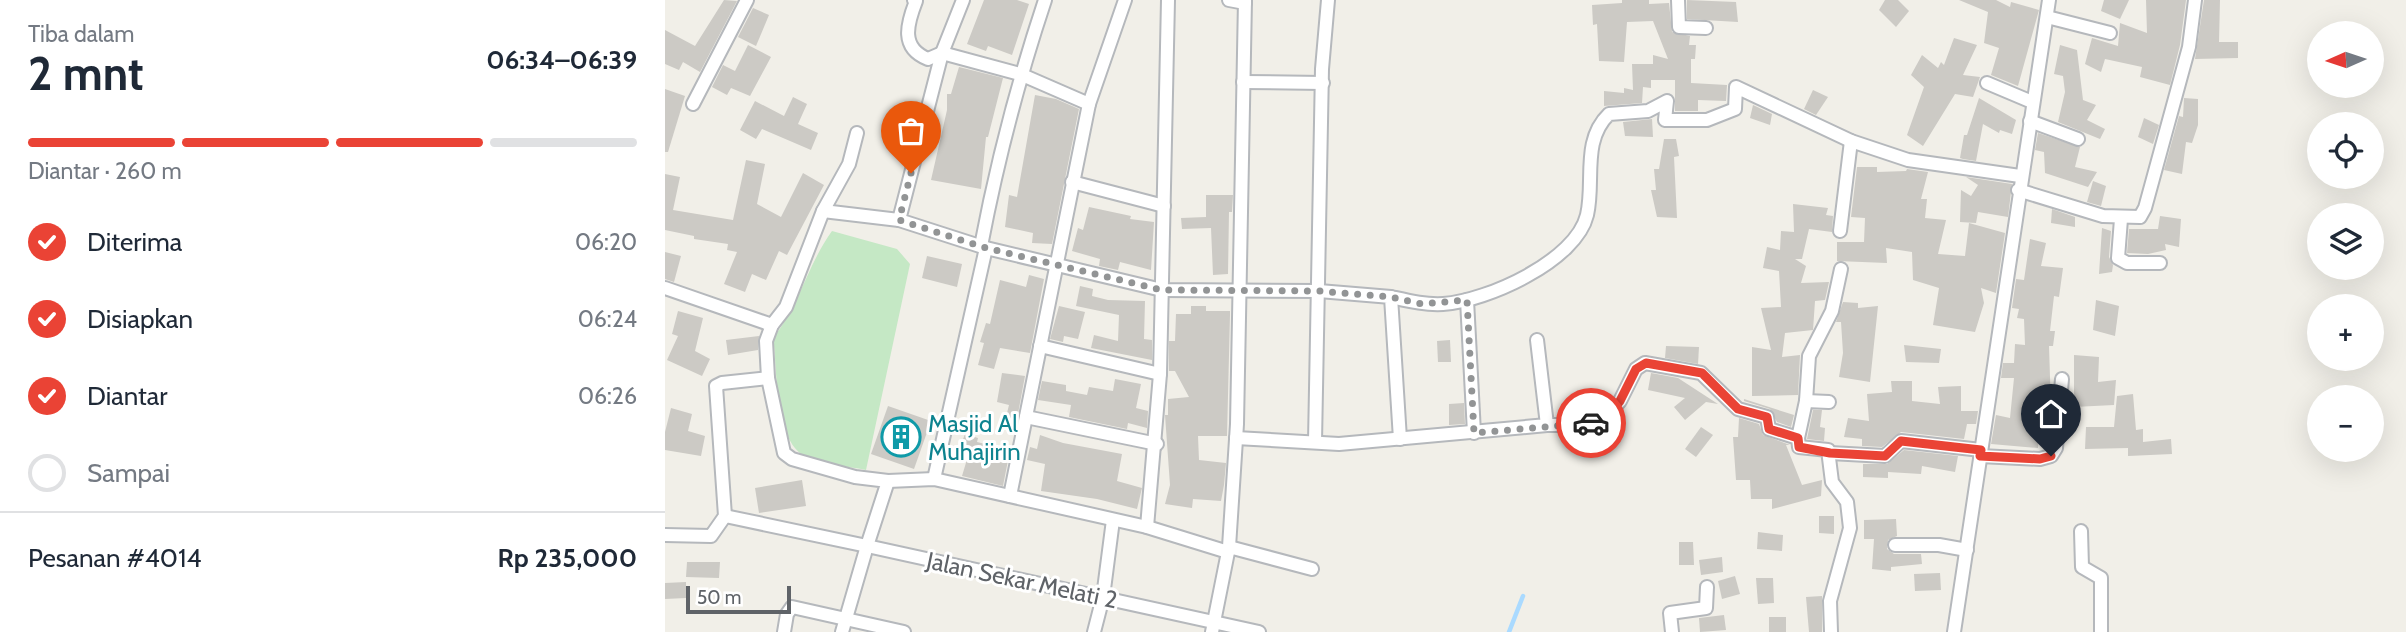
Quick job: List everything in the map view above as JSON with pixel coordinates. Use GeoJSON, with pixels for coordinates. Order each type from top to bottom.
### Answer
{"type":"FeatureCollection","features":[{"type":"Feature","properties":{"kind":"street"},"geometry":{"type":"LineString","coordinates":[[693,104],[747,0]]}},
{"type":"Feature","properties":{"kind":"street"},"geometry":{"type":"LineString","coordinates":[[914,0],[916,1],[906,27],[910,46],[918,55],[928,59],[942,53],[1020,74],[1089,104]]}},
{"type":"Feature","properties":{"kind":"street"},"geometry":{"type":"LineString","coordinates":[[899,220],[942,53],[963,0]]}},
{"type":"Feature","properties":{"kind":"street"},"geometry":{"type":"LineString","coordinates":[[933,479],[984,247],[996,169],[1020,74],[1045,0]]}},
{"type":"Feature","properties":{"kind":"street"},"geometry":{"type":"LineString","coordinates":[[1010,496],[1089,104],[1125,0]]}},
{"type":"Feature","properties":{"kind":"street"},"geometry":{"type":"LineString","coordinates":[[1147,527],[1157,444],[1160,374],[1168,0]]}},
{"type":"Feature","properties":{"kind":"street"},"geometry":{"type":"LineString","coordinates":[[1214,627],[1228,550],[1236,438],[1245,1],[1229,0]]}},
{"type":"Feature","properties":{"kind":"street"},"geometry":{"type":"LineString","coordinates":[[1315,442],[1322,83],[1328,0]]}},
{"type":"Feature","properties":{"kind":"street"},"geometry":{"type":"LineString","coordinates":[[1678,0],[1679,27],[1706,28]]}},
{"type":"Feature","properties":{"kind":"street"},"geometry":{"type":"LineString","coordinates":[[1954,632],[2020,176],[2049,0]]}},
{"type":"Feature","properties":{"kind":"street"},"geometry":{"type":"LineString","coordinates":[[2018,190],[2121,219],[2140,217],[2145,208],[2189,47],[2195,0]]}},
{"type":"Feature","properties":{"kind":"street"},"geometry":{"type":"LineString","coordinates":[[2047,17],[2110,33]]}},
{"type":"Feature","properties":{"kind":"street"},"geometry":{"type":"LineString","coordinates":[[1243,82],[1322,83]]}},
{"type":"Feature","properties":{"kind":"street"},"geometry":{"type":"LineString","coordinates":[[1987,83],[2032,102]]}},
{"type":"Feature","properties":{"kind":"street"},"geometry":{"type":"LineString","coordinates":[[823,211],[899,220],[984,247],[1162,290],[1319,291],[1384,297],[1422,304],[1467,300],[1497,290],[1566,250],[1579,237],[1587,216],[1594,132],[1609,114],[1648,111],[1667,101],[1665,120],[1707,120],[1735,109],[1736,87],[1851,141],[1908,160],[2020,176]]}},
{"type":"Feature","properties":{"kind":"street"},"geometry":{"type":"LineString","coordinates":[[2030,121],[2078,139]]}},
{"type":"Feature","properties":{"kind":"street"},"geometry":{"type":"LineString","coordinates":[[857,133],[849,164],[823,211],[786,307],[772,325],[766,341],[768,378],[784,453],[792,459],[855,477],[888,481],[933,479],[1147,527],[1228,550],[1311,569]]}},
{"type":"Feature","properties":{"kind":"street"},"geometry":{"type":"LineString","coordinates":[[1840,231],[1851,141]]}},
{"type":"Feature","properties":{"kind":"street"},"geometry":{"type":"LineString","coordinates":[[1072,182],[1164,206]]}},
{"type":"Feature","properties":{"kind":"street"},"geometry":{"type":"LineString","coordinates":[[2121,219],[2118,258],[2127,263],[2160,263]]}},
{"type":"Feature","properties":{"kind":"street"},"geometry":{"type":"LineString","coordinates":[[1841,269],[1832,312],[1809,356],[1799,447],[1830,453],[1885,456],[1901,441],[2040,459],[2051,456],[2056,448],[2062,379]]}},
{"type":"Feature","properties":{"kind":"street"},"geometry":{"type":"LineString","coordinates":[[665,288],[772,325]]}},
{"type":"Feature","properties":{"kind":"street"},"geometry":{"type":"LineString","coordinates":[[1384,297],[1400,439]]}},
{"type":"Feature","properties":{"kind":"street"},"geometry":{"type":"LineString","coordinates":[[1467,300],[1474,433]]}},
{"type":"Feature","properties":{"kind":"street"},"geometry":{"type":"LineString","coordinates":[[1538,340],[1547,425]]}},
{"type":"Feature","properties":{"kind":"street"},"geometry":{"type":"LineString","coordinates":[[1040,346],[1160,374]]}},
{"type":"Feature","properties":{"kind":"street"},"geometry":{"type":"LineString","coordinates":[[1236,438],[1315,442],[1400,439],[1547,425],[1585,425],[1608,415],[1620,401],[1636,369],[1646,363],[1702,373],[1745,413],[1767,417],[1769,429],[1798,438]]}},
{"type":"Feature","properties":{"kind":"street"},"geometry":{"type":"LineString","coordinates":[[665,535],[711,536],[725,516],[716,386],[768,378]]}},
{"type":"Feature","properties":{"kind":"street"},"geometry":{"type":"LineString","coordinates":[[1805,401],[1829,402]]}},
{"type":"Feature","properties":{"kind":"street"},"geometry":{"type":"LineString","coordinates":[[1026,417],[1157,444]]}},
{"type":"Feature","properties":{"kind":"street"},"geometry":{"type":"LineString","coordinates":[[1830,453],[1832,482],[1847,502],[1850,528],[1830,601],[1831,632]]}},
{"type":"Feature","properties":{"kind":"street"},"geometry":{"type":"LineString","coordinates":[[843,625],[888,481]]}},
{"type":"Feature","properties":{"kind":"street","name":"Jalan Sekar Melati 2"},"geometry":{"type":"LineString","coordinates":[[725,516],[1103,597],[1214,627],[1259,632]]}},
{"type":"Feature","properties":{"kind":"street"},"geometry":{"type":"LineString","coordinates":[[1094,632],[1103,597],[1113,520]]}},
{"type":"Feature","properties":{"kind":"street"},"geometry":{"type":"LineString","coordinates":[[2081,531],[2082,567],[2084,571],[2101,578],[2101,632]]}},
{"type":"Feature","properties":{"kind":"street"},"geometry":{"type":"LineString","coordinates":[[1895,545],[1939,545],[1966,550]]}},
{"type":"Feature","properties":{"kind":"street"},"geometry":{"type":"LineString","coordinates":[[1672,632],[1670,613],[1706,608],[1707,587]]}},
{"type":"Feature","properties":{"kind":"street"},"geometry":{"type":"LineString","coordinates":[[784,632],[787,614],[792,607],[843,625],[904,632]]}},
{"type":"Feature","properties":{"kind":"green space"},"geometry":{"type":"Polygon","coordinates":[[[832,231],[897,249],[910,264],[866,470],[827,464],[806,457],[795,448],[788,436],[779,403],[773,338],[832,231]]]}},
{"type":"Feature","properties":{"kind":"building"},"geometry":{"type":"Polygon","coordinates":[[[724,0],[737,1],[700,72],[683,62],[679,70],[665,64],[665,30],[695,46],[724,0]]]}},
{"type":"Feature","properties":{"kind":"building"},"geometry":{"type":"Polygon","coordinates":[[[984,0],[1017,0],[1029,4],[1012,55],[988,46],[986,51],[967,44],[984,0]]]}},
{"type":"Feature","properties":{"kind":"building"},"geometry":{"type":"Polygon","coordinates":[[[1622,0],[1649,0],[1649,4],[1669,3],[1672,32],[1690,36],[1689,45],[1696,45],[1695,59],[1691,59],[1691,83],[1727,85],[1726,101],[1698,100],[1698,111],[1675,111],[1675,80],[1651,80],[1651,88],[1643,87],[1642,103],[1604,106],[1604,91],[1624,93],[1624,88],[1633,90],[1632,64],[1653,64],[1653,55],[1668,59],[1653,21],[1627,22],[1624,62],[1599,61],[1597,24],[1593,25],[1592,5],[1622,3],[1622,0]]]}},
{"type":"Feature","properties":{"kind":"building"},"geometry":{"type":"Polygon","coordinates":[[[1687,0],[1736,2],[1738,22],[1687,19],[1687,0]]]}},
{"type":"Feature","properties":{"kind":"building"},"geometry":{"type":"Polygon","coordinates":[[[1885,0],[1898,0],[1909,11],[1896,27],[1879,10],[1885,0]]]}},
{"type":"Feature","properties":{"kind":"building"},"geometry":{"type":"Polygon","coordinates":[[[1959,0],[1996,0],[2010,7],[2011,2],[2039,10],[2018,86],[1991,75],[1999,48],[1984,43],[1988,12],[1959,0]]]}},
{"type":"Feature","properties":{"kind":"building"},"geometry":{"type":"Polygon","coordinates":[[[2104,0],[2129,0],[2120,19],[2101,11],[2104,0]]]}},
{"type":"Feature","properties":{"kind":"building"},"geometry":{"type":"Polygon","coordinates":[[[2146,0],[2186,0],[2180,45],[2170,85],[2140,77],[2142,67],[2105,59],[2101,72],[2085,64],[2092,38],[2118,46],[2120,23],[2147,33],[2146,0]]]}},
{"type":"Feature","properties":{"kind":"building"},"geometry":{"type":"Polygon","coordinates":[[[2204,0],[2220,0],[2219,42],[2238,42],[2238,58],[2195,59],[2204,0]]]}},
{"type":"Feature","properties":{"kind":"building"},"geometry":{"type":"Polygon","coordinates":[[[753,8],[769,15],[756,46],[738,37],[753,8]]]}},
{"type":"Feature","properties":{"kind":"building"},"geometry":{"type":"Polygon","coordinates":[[[1954,38],[1977,45],[1963,75],[1980,77],[1973,97],[1955,94],[1923,146],[1907,135],[1924,87],[1911,75],[1922,55],[1938,68],[1941,62],[1944,65],[1954,38]]]}},
{"type":"Feature","properties":{"kind":"building"},"geometry":{"type":"Polygon","coordinates":[[[748,45],[771,57],[750,96],[731,88],[727,95],[712,87],[723,65],[735,71],[748,45]]]}},
{"type":"Feature","properties":{"kind":"building"},"geometry":{"type":"Polygon","coordinates":[[[2060,45],[2077,50],[2083,100],[2096,105],[2087,120],[2105,129],[2100,139],[2058,122],[2065,92],[2063,76],[2054,74],[2060,45]]]}},
{"type":"Feature","properties":{"kind":"building"},"geometry":{"type":"Polygon","coordinates":[[[959,67],[1003,78],[986,137],[981,189],[931,180],[947,110],[947,94],[951,94],[959,67]]]}},
{"type":"Feature","properties":{"kind":"building"},"geometry":{"type":"Polygon","coordinates":[[[665,89],[685,96],[668,152],[665,152],[665,89]]]}},
{"type":"Feature","properties":{"kind":"building"},"geometry":{"type":"Polygon","coordinates":[[[1813,90],[1828,97],[1816,115],[1804,109],[1813,90]]]}},
{"type":"Feature","properties":{"kind":"building"},"geometry":{"type":"Polygon","coordinates":[[[1035,95],[1056,99],[1079,109],[1052,244],[1032,243],[1033,233],[1005,227],[1009,195],[1017,197],[1035,95]]]}},
{"type":"Feature","properties":{"kind":"building"},"geometry":{"type":"Polygon","coordinates":[[[793,97],[807,104],[798,124],[818,133],[811,150],[762,129],[756,139],[740,130],[755,101],[784,116],[793,97]]]}},
{"type":"Feature","properties":{"kind":"building"},"geometry":{"type":"Polygon","coordinates":[[[1979,98],[2016,120],[2012,134],[2000,130],[1999,133],[1983,124],[1976,161],[1960,158],[1964,135],[1967,135],[1979,98]]]}},
{"type":"Feature","properties":{"kind":"building"},"geometry":{"type":"Polygon","coordinates":[[[2184,98],[2198,99],[2198,125],[2192,143],[2186,142],[2182,174],[2164,170],[2179,116],[2183,117],[2184,98]]]}},
{"type":"Feature","properties":{"kind":"building"},"geometry":{"type":"Polygon","coordinates":[[[1753,105],[1772,114],[1770,125],[1750,118],[1753,105]]]}},
{"type":"Feature","properties":{"kind":"building"},"geometry":{"type":"Polygon","coordinates":[[[2144,118],[2159,125],[2153,144],[2138,137],[2144,118]]]}},
{"type":"Feature","properties":{"kind":"building"},"geometry":{"type":"Polygon","coordinates":[[[1652,119],[1653,137],[1625,136],[1623,122],[1652,119]]]}},
{"type":"Feature","properties":{"kind":"building"},"geometry":{"type":"Polygon","coordinates":[[[2038,133],[2080,147],[2075,167],[2097,172],[2088,187],[2045,173],[2044,152],[2035,150],[2038,133]]]}},
{"type":"Feature","properties":{"kind":"building"},"geometry":{"type":"Polygon","coordinates":[[[1664,139],[1676,139],[1679,156],[1674,157],[1677,218],[1657,217],[1651,190],[1656,190],[1654,169],[1659,169],[1664,139]]]}},
{"type":"Feature","properties":{"kind":"building"},"geometry":{"type":"Polygon","coordinates":[[[746,160],[765,164],[757,204],[781,217],[803,173],[824,185],[787,255],[779,251],[766,280],[752,274],[745,292],[724,284],[737,252],[727,250],[728,244],[694,239],[694,236],[665,230],[665,174],[680,177],[673,210],[733,220],[746,160]]]}},
{"type":"Feature","properties":{"kind":"building"},"geometry":{"type":"Polygon","coordinates":[[[1857,167],[1877,167],[1877,172],[1907,169],[1928,172],[1921,199],[1927,199],[1925,218],[1946,220],[1938,254],[1965,256],[1969,223],[2005,233],[1996,293],[1981,288],[1984,303],[1975,332],[1933,325],[1939,288],[1913,280],[1912,252],[1886,248],[1887,263],[1837,261],[1837,242],[1864,242],[1865,218],[1851,217],[1857,167]]]}},
{"type":"Feature","properties":{"kind":"building"},"geometry":{"type":"Polygon","coordinates":[[[1966,177],[2012,184],[2008,217],[1978,212],[1976,223],[1960,222],[1961,190],[1971,196],[1978,185],[1966,177]]]}},
{"type":"Feature","properties":{"kind":"building"},"geometry":{"type":"Polygon","coordinates":[[[2093,181],[2106,186],[2101,206],[2087,202],[2093,181]]]}},
{"type":"Feature","properties":{"kind":"building"},"geometry":{"type":"Polygon","coordinates":[[[1206,195],[1233,195],[1232,212],[1229,212],[1228,274],[1213,275],[1211,228],[1182,229],[1181,218],[1206,217],[1206,195]]]}},
{"type":"Feature","properties":{"kind":"building"},"geometry":{"type":"Polygon","coordinates":[[[1793,204],[1828,208],[1826,215],[1833,216],[1832,232],[1809,229],[1802,259],[1795,259],[1806,266],[1801,283],[1829,282],[1825,300],[1815,301],[1813,330],[1785,333],[1782,357],[1800,355],[1798,395],[1752,396],[1752,347],[1771,350],[1761,308],[1781,307],[1779,271],[1763,268],[1767,247],[1780,250],[1781,231],[1794,232],[1793,204]]]}},
{"type":"Feature","properties":{"kind":"building"},"geometry":{"type":"Polygon","coordinates":[[[1089,207],[1131,216],[1130,219],[1154,222],[1151,270],[1120,262],[1118,270],[1099,266],[1100,259],[1072,251],[1078,228],[1083,230],[1089,207]]]}},
{"type":"Feature","properties":{"kind":"building"},"geometry":{"type":"Polygon","coordinates":[[[2052,209],[2075,217],[2075,227],[2051,223],[2052,209]]]}},
{"type":"Feature","properties":{"kind":"building"},"geometry":{"type":"Polygon","coordinates":[[[2160,216],[2181,219],[2179,247],[2165,244],[2166,250],[2148,254],[2127,253],[2129,229],[2158,229],[2160,216]]]}},
{"type":"Feature","properties":{"kind":"building"},"geometry":{"type":"Polygon","coordinates":[[[2102,228],[2111,231],[2109,257],[2113,265],[2112,272],[2099,274],[2102,228]]]}},
{"type":"Feature","properties":{"kind":"building"},"geometry":{"type":"Polygon","coordinates":[[[2030,239],[2046,243],[2041,266],[2063,268],[2059,297],[2054,296],[2050,331],[2055,331],[2053,346],[2049,346],[2051,408],[2026,410],[2027,426],[2039,426],[2038,448],[1991,444],[1996,415],[2010,418],[2014,378],[2001,378],[2003,363],[2014,363],[2015,344],[2025,345],[2024,319],[2017,318],[2019,309],[2012,308],[2016,279],[2024,280],[2030,239]]]}},
{"type":"Feature","properties":{"kind":"building"},"geometry":{"type":"Polygon","coordinates":[[[665,252],[681,256],[674,282],[665,279],[665,252]]]}},
{"type":"Feature","properties":{"kind":"building"},"geometry":{"type":"Polygon","coordinates":[[[927,256],[962,264],[957,287],[922,278],[927,256]]]}},
{"type":"Feature","properties":{"kind":"building"},"geometry":{"type":"Polygon","coordinates":[[[1029,275],[1044,279],[1030,353],[1000,348],[994,369],[978,365],[984,343],[980,342],[986,323],[990,324],[1000,280],[1026,287],[1029,275]]]}},
{"type":"Feature","properties":{"kind":"building"},"geometry":{"type":"Polygon","coordinates":[[[1080,286],[1093,289],[1092,296],[1108,300],[1145,301],[1144,339],[1152,340],[1152,360],[1091,348],[1094,335],[1118,341],[1119,315],[1076,306],[1080,286]]]}},
{"type":"Feature","properties":{"kind":"building"},"geometry":{"type":"Polygon","coordinates":[[[2096,300],[2119,306],[2115,336],[2093,330],[2096,300]]]}},
{"type":"Feature","properties":{"kind":"building"},"geometry":{"type":"Polygon","coordinates":[[[1843,302],[1858,303],[1858,308],[1878,306],[1870,382],[1839,377],[1843,353],[1841,322],[1836,322],[1843,302]]]}},
{"type":"Feature","properties":{"kind":"building"},"geometry":{"type":"Polygon","coordinates":[[[1059,306],[1085,312],[1078,339],[1064,336],[1063,342],[1050,339],[1059,306]]]}},
{"type":"Feature","properties":{"kind":"building"},"geometry":{"type":"Polygon","coordinates":[[[1191,306],[1206,306],[1206,311],[1230,311],[1227,436],[1198,436],[1199,460],[1226,463],[1221,501],[1193,499],[1192,508],[1165,504],[1170,485],[1165,415],[1168,415],[1168,399],[1189,397],[1175,371],[1169,371],[1169,341],[1175,341],[1176,314],[1191,314],[1191,306]]]}},
{"type":"Feature","properties":{"kind":"building"},"geometry":{"type":"Polygon","coordinates":[[[678,311],[703,318],[695,351],[710,359],[702,376],[667,360],[678,336],[672,334],[678,311]]]}},
{"type":"Feature","properties":{"kind":"building"},"geometry":{"type":"Polygon","coordinates":[[[759,336],[758,350],[728,355],[726,340],[759,336]]]}},
{"type":"Feature","properties":{"kind":"building"},"geometry":{"type":"Polygon","coordinates":[[[1450,340],[1451,362],[1438,362],[1437,341],[1450,340]]]}},
{"type":"Feature","properties":{"kind":"building"},"geometry":{"type":"Polygon","coordinates":[[[1904,345],[1941,349],[1939,363],[1906,362],[1904,345]]]}},
{"type":"Feature","properties":{"kind":"building"},"geometry":{"type":"Polygon","coordinates":[[[1666,346],[1699,347],[1698,364],[1665,358],[1666,346]]]}},
{"type":"Feature","properties":{"kind":"building"},"geometry":{"type":"Polygon","coordinates":[[[2074,355],[2099,357],[2098,382],[2116,380],[2114,405],[2074,407],[2074,355]]]}},
{"type":"Feature","properties":{"kind":"building"},"geometry":{"type":"Polygon","coordinates":[[[1002,373],[1025,376],[1017,419],[1006,417],[1009,405],[997,402],[1002,373]]]}},
{"type":"Feature","properties":{"kind":"building"},"geometry":{"type":"Polygon","coordinates":[[[1651,373],[1678,378],[1718,404],[1706,402],[1685,420],[1674,407],[1685,398],[1648,390],[1651,373]]]}},
{"type":"Feature","properties":{"kind":"building"},"geometry":{"type":"Polygon","coordinates":[[[1115,379],[1141,384],[1136,408],[1148,411],[1147,428],[1128,423],[1127,429],[1069,417],[1071,405],[1038,400],[1042,381],[1066,385],[1066,391],[1087,395],[1089,387],[1113,391],[1115,379]]]}},
{"type":"Feature","properties":{"kind":"building"},"geometry":{"type":"Polygon","coordinates":[[[1891,381],[1912,381],[1912,401],[1940,404],[1938,387],[1961,386],[1961,411],[1978,411],[1976,424],[1967,424],[1964,439],[1901,432],[1882,447],[1862,446],[1862,439],[1844,437],[1848,418],[1869,421],[1867,394],[1892,392],[1891,381]]]}},
{"type":"Feature","properties":{"kind":"building"},"geometry":{"type":"Polygon","coordinates":[[[2133,394],[2136,430],[2143,429],[2143,442],[2171,439],[2172,454],[2128,456],[2128,448],[2085,449],[2086,427],[2114,427],[2117,396],[2133,394]]]}},
{"type":"Feature","properties":{"kind":"building"},"geometry":{"type":"Polygon","coordinates":[[[1744,399],[1794,415],[1791,427],[1777,422],[1770,409],[1744,399]]]}},
{"type":"Feature","properties":{"kind":"building"},"geometry":{"type":"Polygon","coordinates":[[[1464,403],[1465,424],[1449,425],[1449,404],[1464,403]]]}},
{"type":"Feature","properties":{"kind":"building","name":"Masjid Al Muhajirin"},"geometry":{"type":"Polygon","coordinates":[[[888,406],[931,421],[914,469],[871,454],[888,406]]]}},
{"type":"Feature","properties":{"kind":"building"},"geometry":{"type":"Polygon","coordinates":[[[671,408],[692,414],[688,431],[705,436],[701,456],[665,450],[665,432],[671,408]]]}},
{"type":"Feature","properties":{"kind":"building"},"geometry":{"type":"Polygon","coordinates":[[[1813,410],[1822,410],[1820,427],[1825,428],[1824,441],[1807,439],[1813,410]]]}},
{"type":"Feature","properties":{"kind":"building"},"geometry":{"type":"Polygon","coordinates":[[[1739,418],[1759,424],[1763,435],[1790,445],[1786,445],[1802,485],[1822,480],[1821,496],[1772,509],[1772,499],[1751,499],[1750,480],[1736,480],[1733,437],[1738,437],[1739,418]]]}},
{"type":"Feature","properties":{"kind":"building"},"geometry":{"type":"Polygon","coordinates":[[[1701,427],[1713,435],[1696,457],[1685,449],[1701,427]]]}},
{"type":"Feature","properties":{"kind":"building"},"geometry":{"type":"Polygon","coordinates":[[[965,434],[978,438],[977,442],[1010,450],[1003,486],[962,476],[968,456],[958,453],[965,434]]]}},
{"type":"Feature","properties":{"kind":"building"},"geometry":{"type":"Polygon","coordinates":[[[1040,435],[1063,443],[1122,454],[1117,481],[1142,488],[1137,509],[1097,499],[1041,491],[1045,464],[1027,460],[1030,447],[1037,449],[1040,435]]]}},
{"type":"Feature","properties":{"kind":"building"},"geometry":{"type":"Polygon","coordinates":[[[1904,450],[1958,456],[1955,472],[1922,466],[1921,474],[1888,472],[1888,478],[1863,477],[1863,464],[1887,464],[1904,450]]]}},
{"type":"Feature","properties":{"kind":"building"},"geometry":{"type":"Polygon","coordinates":[[[802,480],[806,506],[759,513],[755,488],[802,480]]]}},
{"type":"Feature","properties":{"kind":"building"},"geometry":{"type":"Polygon","coordinates":[[[1819,516],[1834,516],[1834,534],[1819,533],[1819,516]]]}},
{"type":"Feature","properties":{"kind":"building"},"geometry":{"type":"Polygon","coordinates":[[[1896,519],[1897,536],[1888,540],[1887,549],[1894,554],[1921,554],[1922,564],[1891,567],[1891,571],[1872,569],[1874,539],[1864,539],[1864,520],[1896,519]]]}},
{"type":"Feature","properties":{"kind":"building"},"geometry":{"type":"Polygon","coordinates":[[[1758,532],[1783,535],[1782,551],[1757,549],[1758,532]]]}},
{"type":"Feature","properties":{"kind":"building"},"geometry":{"type":"Polygon","coordinates":[[[1679,542],[1693,542],[1694,565],[1679,565],[1679,542]]]}},
{"type":"Feature","properties":{"kind":"building"},"geometry":{"type":"Polygon","coordinates":[[[1722,557],[1723,572],[1701,575],[1699,560],[1722,557]]]}},
{"type":"Feature","properties":{"kind":"building"},"geometry":{"type":"Polygon","coordinates":[[[687,562],[720,562],[719,578],[686,577],[687,562]]]}},
{"type":"Feature","properties":{"kind":"building"},"geometry":{"type":"Polygon","coordinates":[[[1940,573],[1941,590],[1915,591],[1914,574],[1940,573]]]}},
{"type":"Feature","properties":{"kind":"building"},"geometry":{"type":"Polygon","coordinates":[[[1735,576],[1740,594],[1722,599],[1718,581],[1735,576]]]}},
{"type":"Feature","properties":{"kind":"building"},"geometry":{"type":"Polygon","coordinates":[[[1756,578],[1773,578],[1774,603],[1758,604],[1756,578]]]}},
{"type":"Feature","properties":{"kind":"building"},"geometry":{"type":"Polygon","coordinates":[[[686,582],[686,598],[665,599],[665,583],[686,582]]]}},
{"type":"Feature","properties":{"kind":"building"},"geometry":{"type":"Polygon","coordinates":[[[1822,596],[1822,632],[1809,632],[1806,597],[1822,596]]]}},
{"type":"Feature","properties":{"kind":"building"},"geometry":{"type":"Polygon","coordinates":[[[1724,615],[1726,630],[1700,632],[1699,618],[1724,615]]]}},
{"type":"Feature","properties":{"kind":"building"},"geometry":{"type":"Polygon","coordinates":[[[1769,617],[1786,617],[1786,632],[1769,632],[1769,617]]]}},
{"type":"Feature","properties":{"kind":"waterway"},"geometry":{"type":"LineString","coordinates":[[1509,632],[1523,596]]}},
{"type":"Feature","properties":{"kind":"way so far"},"geometry":{"type":"LineString","coordinates":[[911,173],[899,220],[986,248],[1162,290],[1319,291],[1391,297],[1422,304],[1446,304],[1467,300],[1474,433],[1591,423]]}},
{"type":"Feature","properties":{"kind":"place","name":"Masjid Al Muhajirin"},"geometry":{"type":"Point","coordinates":[901,437]}},
{"type":"Feature","properties":{"kind":"route"},"geometry":{"type":"LineString","coordinates":[[1591,423],[1608,415],[1620,401],[1636,369],[1646,363],[1702,373],[1738,409],[1767,417],[1769,429],[1798,438],[1799,447],[1828,450],[1830,453],[1885,456],[1901,441],[1918,440],[1981,450],[1980,456],[2040,459],[2051,456]]}}]}
